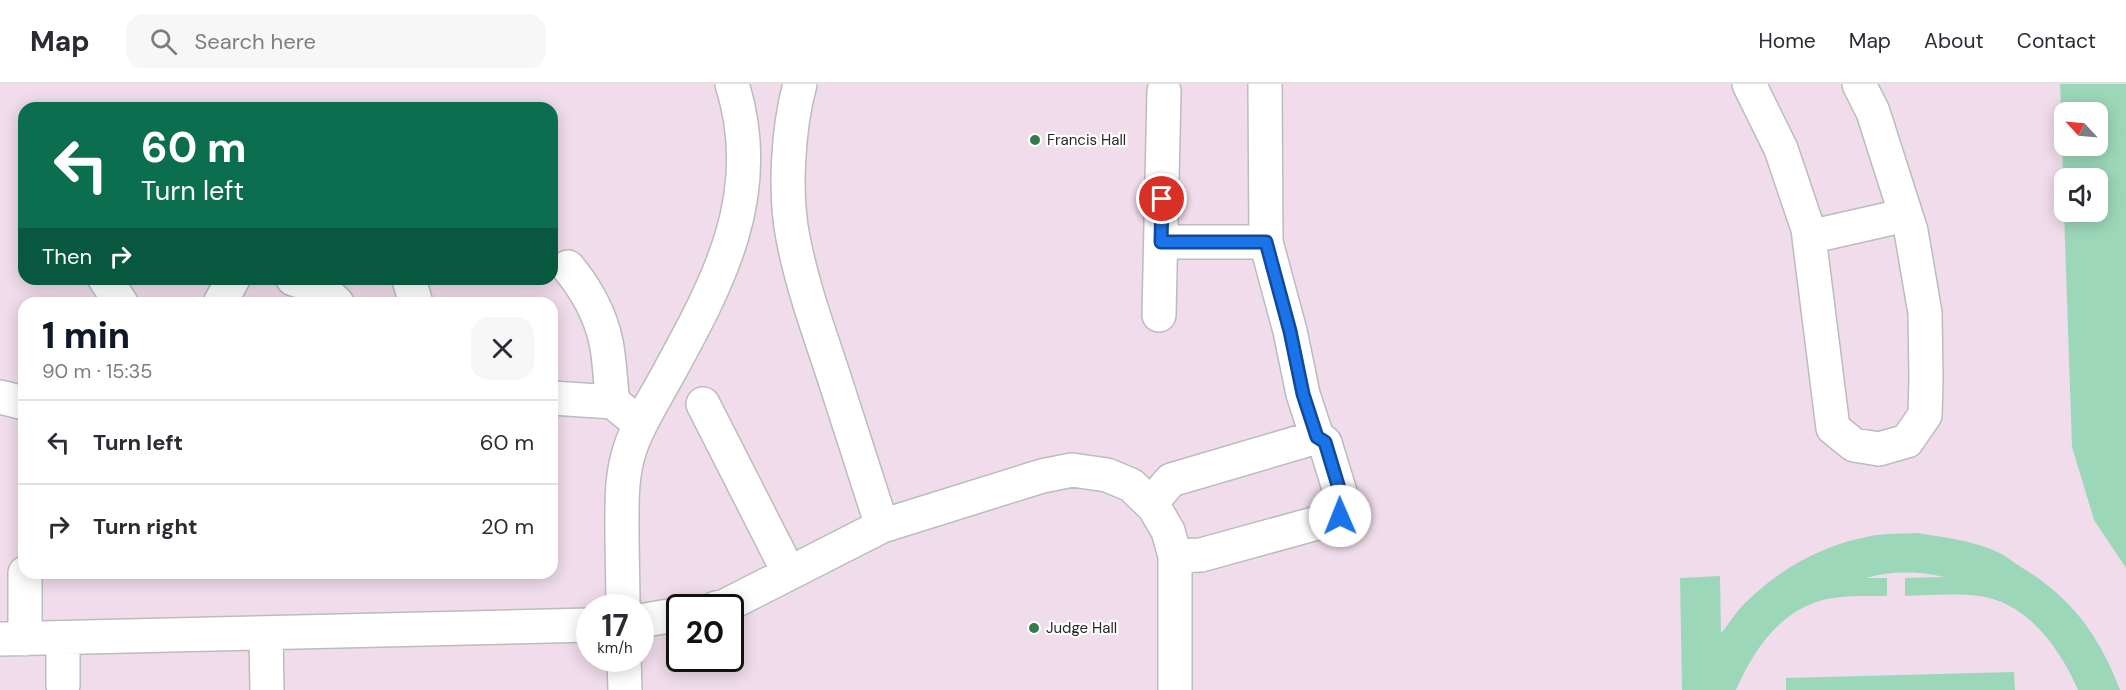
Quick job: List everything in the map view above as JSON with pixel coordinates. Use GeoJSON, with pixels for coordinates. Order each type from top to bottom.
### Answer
{"type":"FeatureCollection","features":[{"type":"Feature","properties":{"kind":"street"},"geometry":{"type":"LineString","coordinates":[[623,594],[622,484],[630,447],[705,305],[725,262],[734,231],[742,187],[743,145],[732,84]]}},
{"type":"Feature","properties":{"kind":"street"},"geometry":{"type":"LineString","coordinates":[[800,84],[795,102],[790,141],[789,183],[793,235],[805,288],[882,526]]}},
{"type":"Feature","properties":{"kind":"street"},"geometry":{"type":"LineString","coordinates":[[1175,556],[1201,555],[1340,516],[1344,505],[1325,442],[1317,437],[1303,394],[1290,331],[1266,242],[1265,84]]}},
{"type":"Feature","properties":{"kind":"street"},"geometry":{"type":"LineString","coordinates":[[1749,84],[1781,149],[1809,237],[1833,428],[1854,445],[1879,449],[1907,441],[1925,415],[1924,313],[1911,231],[1873,112],[1859,84]]}},
{"type":"Feature","properties":{"kind":"street"},"geometry":{"type":"LineString","coordinates":[[1159,315],[1164,91]]}},
{"type":"Feature","properties":{"kind":"street"},"geometry":{"type":"LineString","coordinates":[[1809,237],[1906,215]]}},
{"type":"Feature","properties":{"kind":"street"},"geometry":{"type":"LineString","coordinates":[[1161,242],[1266,242]]}},
{"type":"Feature","properties":{"kind":"street"},"geometry":{"type":"LineString","coordinates":[[568,267],[592,301],[600,321],[607,344],[613,402]]}},
{"type":"Feature","properties":{"kind":"street"},"geometry":{"type":"LineString","coordinates":[[310,285],[322,289],[331,297]]}},
{"type":"Feature","properties":{"kind":"street"},"geometry":{"type":"LineString","coordinates":[[0,397],[18,402]]}},
{"type":"Feature","properties":{"kind":"street"},"geometry":{"type":"LineString","coordinates":[[558,398],[613,402],[641,425]]}},
{"type":"Feature","properties":{"kind":"street"},"geometry":{"type":"LineString","coordinates":[[703,404],[789,573]]}},
{"type":"Feature","properties":{"kind":"street"},"geometry":{"type":"LineString","coordinates":[[1151,503],[1171,480],[1317,437]]}},
{"type":"Feature","properties":{"kind":"street"},"geometry":{"type":"LineString","coordinates":[[744,596],[882,526],[1042,476],[1072,470],[1107,475],[1131,485],[1151,503],[1168,531],[1175,556],[1175,690]]}},
{"type":"Feature","properties":{"kind":"street"},"geometry":{"type":"LineString","coordinates":[[24,579],[12,639],[576,624]]}},
{"type":"Feature","properties":{"kind":"street"},"geometry":{"type":"LineString","coordinates":[[266,633],[267,690]]}},
{"type":"Feature","properties":{"kind":"street"},"geometry":{"type":"LineString","coordinates":[[63,638],[63,685]]}},
{"type":"Feature","properties":{"kind":"street"},"geometry":{"type":"LineString","coordinates":[[625,672],[626,690]]}},
{"type":"Feature","properties":{"kind":"shaded area"},"geometry":{"type":"Polygon","coordinates":[[[0,84],[2060,84],[2061,102],[2054,102],[2054,156],[2062,156],[2063,168],[2054,168],[2054,222],[2065,222],[2072,447],[2094,520],[2126,568],[2126,690],[0,690],[0,84]]]}},
{"type":"Feature","properties":{"kind":"green space"},"geometry":{"type":"Polygon","coordinates":[[[2060,84],[2126,84],[2126,568],[2094,520],[2072,447],[2064,222],[2108,222],[2108,168],[2063,168],[2062,156],[2108,156],[2108,102],[2061,102],[2060,84]]]}},
{"type":"Feature","properties":{"kind":"green space"},"geometry":{"type":"Polygon","coordinates":[[[1917,533],[1956,539],[1984,547],[2004,556],[2039,579],[2069,605],[2093,635],[2120,690],[2078,690],[2062,658],[2051,643],[2027,617],[2012,607],[1979,596],[1951,594],[1905,596],[1905,578],[1944,577],[1905,573],[1866,578],[1887,578],[1887,596],[1850,596],[1827,599],[1811,604],[1783,621],[1751,660],[1736,690],[1682,690],[1680,578],[1720,576],[1721,633],[1757,591],[1802,560],[1835,545],[1853,540],[1882,534],[1917,533]]]}},
{"type":"Feature","properties":{"kind":"green space"},"geometry":{"type":"Polygon","coordinates":[[[2014,672],[2015,690],[1786,690],[1786,678],[2014,672]]]}},
{"type":"Feature","properties":{"kind":"place","name":"Francis Hall"},"geometry":{"type":"Point","coordinates":[1035,140]}},
{"type":"Feature","properties":{"kind":"place","name":"Judge Hall"},"geometry":{"type":"Point","coordinates":[1034,628]}},
{"type":"Feature","properties":{"kind":"route"},"geometry":{"type":"LineString","coordinates":[[1162,199],[1161,242],[1266,242],[1290,331],[1303,394],[1317,437],[1325,442],[1344,505],[1340,516]]}}]}
